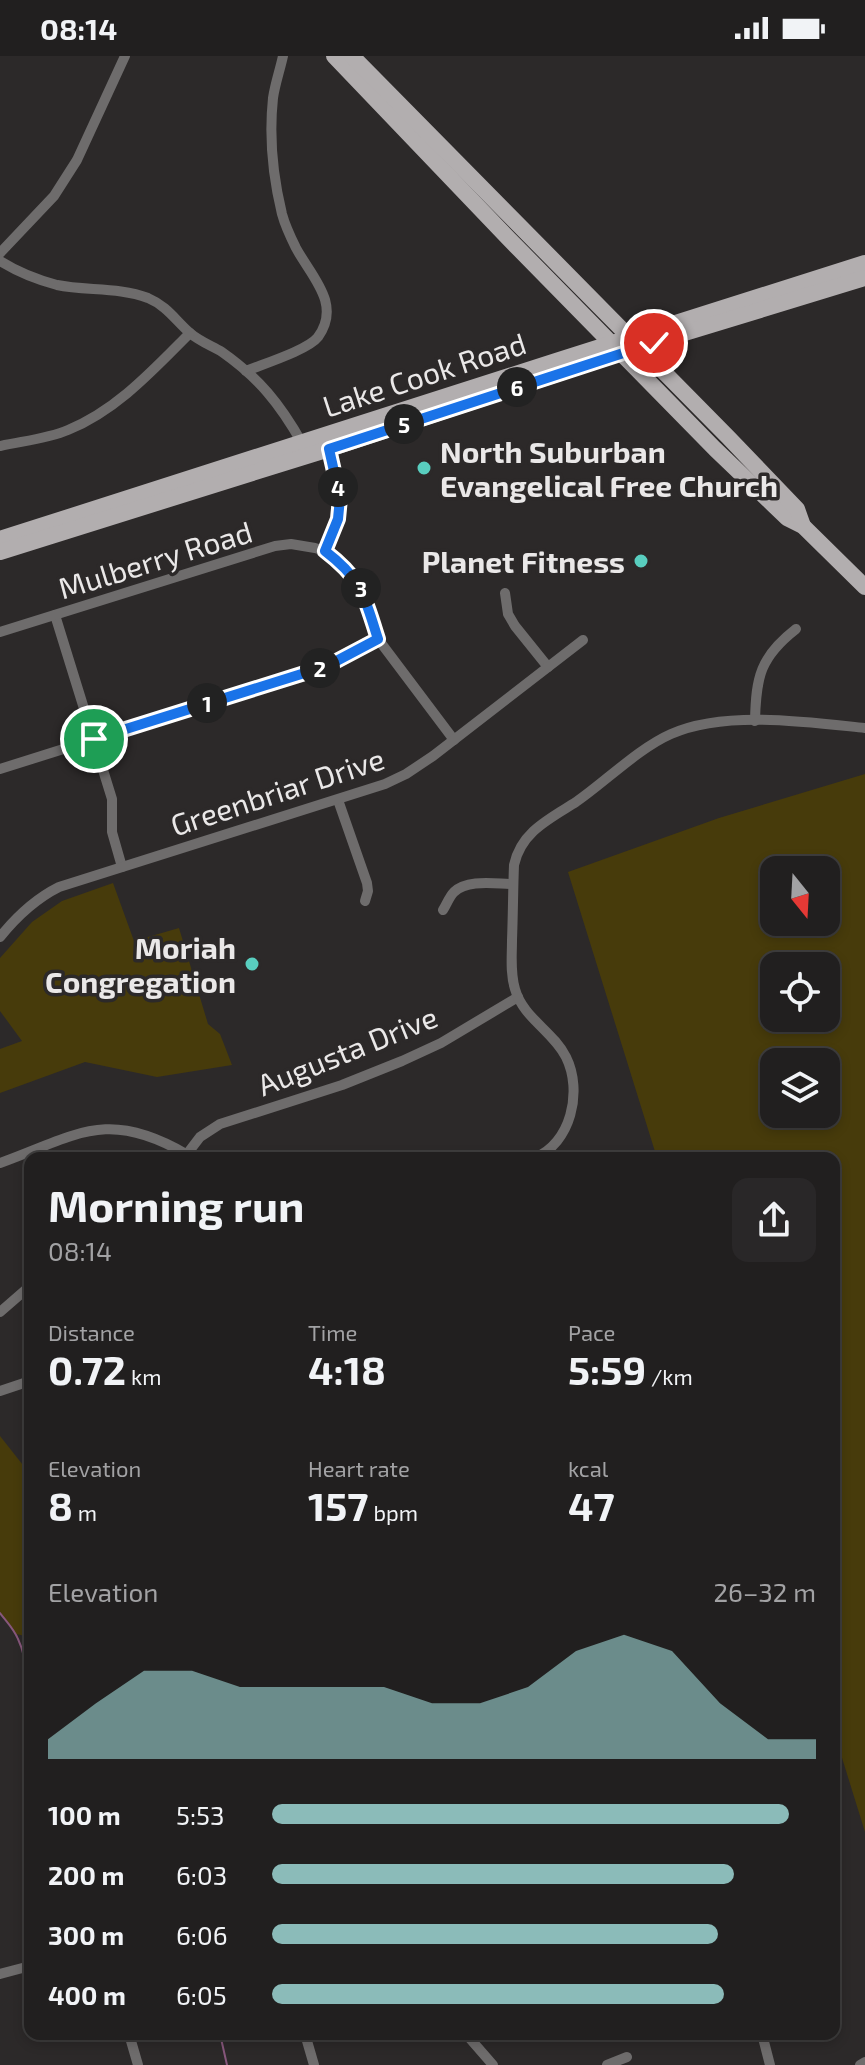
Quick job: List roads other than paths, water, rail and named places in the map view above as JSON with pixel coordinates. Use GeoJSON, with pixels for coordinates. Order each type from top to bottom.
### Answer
{"type":"FeatureCollection","features":[{"type":"Feature","properties":{"kind":"main road"},"geometry":{"type":"LineString","coordinates":[[334,56],[715,449],[787,518],[803,526],[865,587]]}},
{"type":"Feature","properties":{"kind":"main road"},"geometry":{"type":"LineString","coordinates":[[352,56],[797,509],[803,526]]}},
{"type":"Feature","properties":{"kind":"main road","name":"Lake Cook Road"},"geometry":{"type":"LineString","coordinates":[[0,552],[865,263]]}},
{"type":"Feature","properties":{"kind":"main road","name":"Lake Cook Road"},"geometry":{"type":"LineString","coordinates":[[634,342],[865,278]]}},
{"type":"Feature","properties":{"kind":"main road","name":"Lake Cook Road"},"geometry":{"type":"LineString","coordinates":[[0,539],[302,443],[327,442]]}},
{"type":"Feature","properties":{"kind":"street"},"geometry":{"type":"LineString","coordinates":[[0,253],[54,196],[77,160],[125,56]]}},
{"type":"Feature","properties":{"kind":"street"},"geometry":{"type":"LineString","coordinates":[[246,371],[305,347],[317,338],[325,321],[326,300],[296,248],[283,217],[274,174],[274,96],[283,56]]}},
{"type":"Feature","properties":{"kind":"street"},"geometry":{"type":"LineString","coordinates":[[0,261],[56,284],[149,298],[173,314],[190,333],[246,371],[285,412],[302,443]]}},
{"type":"Feature","properties":{"kind":"street"},"geometry":{"type":"LineString","coordinates":[[0,446],[65,431],[102,412],[142,381],[190,333]]}},
{"type":"Feature","properties":{"kind":"street"},"geometry":{"type":"LineString","coordinates":[[327,442],[340,498],[338,519],[325,551],[345,567],[360,587],[378,639],[454,740]]}},
{"type":"Feature","properties":{"kind":"street","name":"Mulberry Road"},"geometry":{"type":"LineString","coordinates":[[0,632],[275,546],[291,544],[325,551]]}},
{"type":"Feature","properties":{"kind":"street"},"geometry":{"type":"LineString","coordinates":[[505,593],[508,614],[548,667]]}},
{"type":"Feature","properties":{"kind":"street"},"geometry":{"type":"LineString","coordinates":[[55,615],[112,799],[113,838],[122,867]]}},
{"type":"Feature","properties":{"kind":"street"},"geometry":{"type":"LineString","coordinates":[[755,721],[757,683],[766,659],[796,629]]}},
{"type":"Feature","properties":{"kind":"street"},"geometry":{"type":"LineString","coordinates":[[0,769],[327,666],[378,639]]}},
{"type":"Feature","properties":{"kind":"street","name":"Greenbriar Drive"},"geometry":{"type":"LineString","coordinates":[[0,937],[26,908],[59,887],[338,800],[406,774],[583,640]]}},
{"type":"Feature","properties":{"kind":"street"},"geometry":{"type":"LineString","coordinates":[[546,1152],[566,1127],[571,1109],[572,1078],[566,1058],[522,1006],[513,977],[513,884],[516,856],[521,845],[535,828],[671,734],[707,722],[809,722],[865,728]]}},
{"type":"Feature","properties":{"kind":"street"},"geometry":{"type":"LineString","coordinates":[[338,800],[367,883],[365,901]]}},
{"type":"Feature","properties":{"kind":"street"},"geometry":{"type":"LineString","coordinates":[[443,910],[458,889],[479,884],[513,884]]}},
{"type":"Feature","properties":{"kind":"street","name":"Augusta Drive"},"geometry":{"type":"LineString","coordinates":[[188,1152],[208,1130],[220,1124],[342,1085],[402,1061],[441,1043],[518,997]]}},
{"type":"Feature","properties":{"kind":"street"},"geometry":{"type":"LineString","coordinates":[[29,1152],[81,1132],[110,1128],[143,1133],[188,1152]]}},
{"type":"Feature","properties":{"kind":"street"},"geometry":{"type":"LineString","coordinates":[[0,1163],[24,1154]]}},
{"type":"Feature","properties":{"kind":"street"},"geometry":{"type":"LineString","coordinates":[[0,1312],[24,1291]]}},
{"type":"Feature","properties":{"kind":"street"},"geometry":{"type":"LineString","coordinates":[[0,1391],[24,1383]]}},
{"type":"Feature","properties":{"kind":"street"},"geometry":{"type":"LineString","coordinates":[[0,1974],[24,1968]]}},
{"type":"Feature","properties":{"kind":"street"},"geometry":{"type":"LineString","coordinates":[[131,2040],[138,2065]]}},
{"type":"Feature","properties":{"kind":"street"},"geometry":{"type":"LineString","coordinates":[[307,2040],[314,2065]]}},
{"type":"Feature","properties":{"kind":"street"},"geometry":{"type":"LineString","coordinates":[[471,2040],[493,2065]]}},
{"type":"Feature","properties":{"kind":"street"},"geometry":{"type":"LineString","coordinates":[[764,2040],[770,2065]]}},
{"type":"Feature","properties":{"kind":"street"},"geometry":{"type":"LineString","coordinates":[[607,2065],[627,2057]]}},
{"type":"Feature","properties":{"kind":"waterway"},"geometry":{"type":"LineString","coordinates":[[0,1613],[16,1635],[24,1658]]}},
{"type":"Feature","properties":{"kind":"waterway"},"geometry":{"type":"LineString","coordinates":[[221,2040],[227,2065]]}},
{"type":"Feature","properties":{"kind":"place","name":"North Suburban Evangelical Free Church"},"geometry":{"type":"Point","coordinates":[424,468]}},
{"type":"Feature","properties":{"kind":"place","name":"Planet Fitness"},"geometry":{"type":"Point","coordinates":[641,561]}},
{"type":"Feature","properties":{"kind":"place","name":"Moriah Congregation"},"geometry":{"type":"Point","coordinates":[252,964]}}]}
